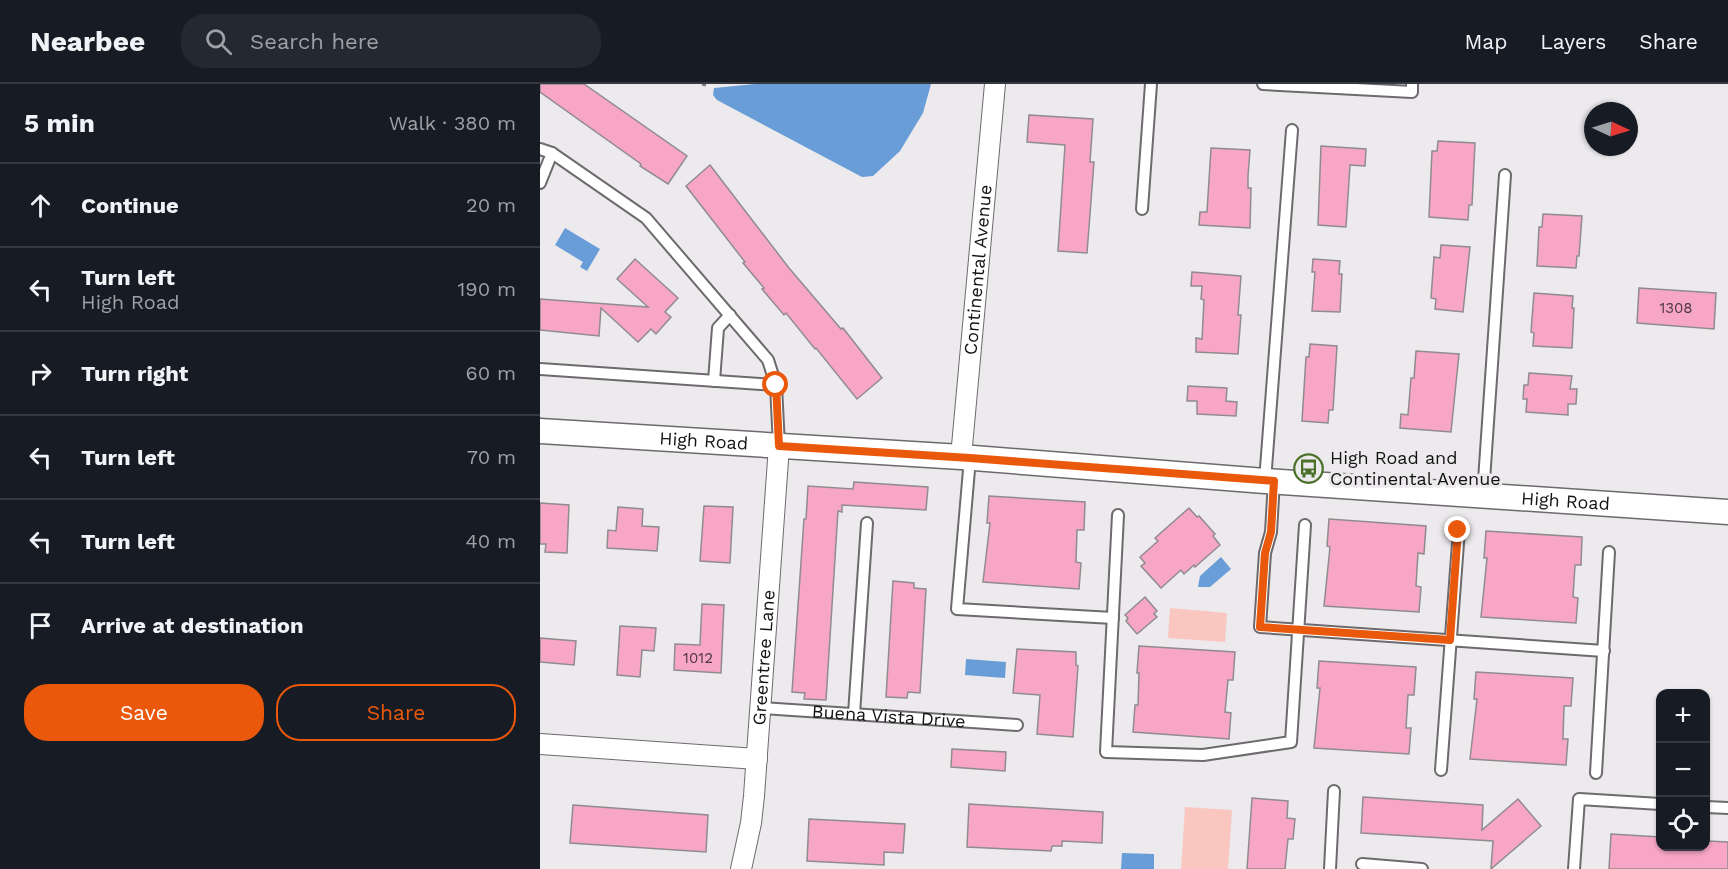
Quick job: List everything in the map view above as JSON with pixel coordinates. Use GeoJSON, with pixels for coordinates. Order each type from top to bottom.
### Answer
{"type":"FeatureCollection","features":[{"type":"Feature","properties":{"kind":"street","name":"Continental Avenue"},"geometry":{"type":"LineString","coordinates":[[965,457],[995,84]]}},
{"type":"Feature","properties":{"kind":"street","name":"High Road"},"geometry":{"type":"LineString","coordinates":[[540,431],[965,457],[1269,481],[1728,512]]}},
{"type":"Feature","properties":{"kind":"street","name":"Greentree Lane"},"geometry":{"type":"LineString","coordinates":[[741,869],[751,822],[758,759],[779,446]]}},
{"type":"Feature","properties":{"kind":"street"},"geometry":{"type":"LineString","coordinates":[[540,744],[758,759]]}},
{"type":"Feature","properties":{"kind":"lane"},"geometry":{"type":"LineString","coordinates":[[1142,209],[1150,84]]}},
{"type":"Feature","properties":{"kind":"lane"},"geometry":{"type":"LineString","coordinates":[[1263,84],[1412,92],[1412,84]]}},
{"type":"Feature","properties":{"kind":"lane"},"geometry":{"type":"LineString","coordinates":[[1292,130],[1269,481],[1271,532],[1265,553],[1260,627],[1604,651]]}},
{"type":"Feature","properties":{"kind":"lane"},"geometry":{"type":"LineString","coordinates":[[540,149],[552,153],[646,218],[768,360],[776,385],[779,446]]}},
{"type":"Feature","properties":{"kind":"lane"},"geometry":{"type":"LineString","coordinates":[[540,183],[552,153]]}},
{"type":"Feature","properties":{"kind":"lane"},"geometry":{"type":"LineString","coordinates":[[1483,495],[1505,175]]}},
{"type":"Feature","properties":{"kind":"lane"},"geometry":{"type":"LineString","coordinates":[[714,381],[718,328],[730,315]]}},
{"type":"Feature","properties":{"kind":"lane"},"geometry":{"type":"LineString","coordinates":[[540,369],[776,385]]}},
{"type":"Feature","properties":{"kind":"lane"},"geometry":{"type":"LineString","coordinates":[[965,457],[957,609],[1113,618]]}},
{"type":"Feature","properties":{"kind":"lane"},"geometry":{"type":"LineString","coordinates":[[1118,515],[1106,752],[1203,755],[1292,742],[1305,525]]}},
{"type":"Feature","properties":{"kind":"lane"},"geometry":{"type":"LineString","coordinates":[[854,714],[867,523]]}},
{"type":"Feature","properties":{"kind":"lane"},"geometry":{"type":"LineString","coordinates":[[1441,770],[1458,530]]}},
{"type":"Feature","properties":{"kind":"lane"},"geometry":{"type":"LineString","coordinates":[[1596,773],[1609,552]]}},
{"type":"Feature","properties":{"kind":"lane","name":"Buena Vista Drive"},"geometry":{"type":"LineString","coordinates":[[761,708],[1017,724]]}},
{"type":"Feature","properties":{"kind":"lane"},"geometry":{"type":"LineString","coordinates":[[1330,869],[1334,791]]}},
{"type":"Feature","properties":{"kind":"lane"},"geometry":{"type":"LineString","coordinates":[[1574,869],[1579,799],[1656,804]]}},
{"type":"Feature","properties":{"kind":"lane"},"geometry":{"type":"LineString","coordinates":[[1710,807],[1728,808]]}},
{"type":"Feature","properties":{"kind":"lane"},"geometry":{"type":"LineString","coordinates":[[1362,864],[1422,869]]}},
{"type":"Feature","properties":{"kind":"shaded area"},"geometry":{"type":"Polygon","coordinates":[[[1170,608],[1227,613],[1225,642],[1168,638],[1170,608]]]}},
{"type":"Feature","properties":{"kind":"shaded area"},"geometry":{"type":"Polygon","coordinates":[[[1185,807],[1232,810],[1228,869],[1181,869],[1185,807]]]}},
{"type":"Feature","properties":{"kind":"water"},"geometry":{"type":"Polygon","coordinates":[[[755,84],[931,84],[923,113],[900,151],[873,176],[862,177],[717,100],[713,95],[714,88],[755,84]]]}},
{"type":"Feature","properties":{"kind":"water"},"geometry":{"type":"Polygon","coordinates":[[[565,228],[600,249],[587,271],[580,267],[583,262],[555,245],[565,228]]]}},
{"type":"Feature","properties":{"kind":"water"},"geometry":{"type":"Polygon","coordinates":[[[1221,557],[1231,569],[1210,587],[1198,587],[1200,576],[1221,557]]]}},
{"type":"Feature","properties":{"kind":"water"},"geometry":{"type":"Polygon","coordinates":[[[966,659],[1006,662],[1005,678],[965,675],[966,659]]]}},
{"type":"Feature","properties":{"kind":"water"},"geometry":{"type":"Polygon","coordinates":[[[1122,853],[1154,854],[1154,869],[1121,869],[1122,853]]]}},
{"type":"Feature","properties":{"kind":"building"},"geometry":{"type":"Polygon","coordinates":[[[540,84],[584,84],[687,156],[668,184],[540,92],[540,84]]]}},
{"type":"Feature","properties":{"kind":"building"},"geometry":{"type":"Polygon","coordinates":[[[1029,115],[1093,119],[1090,162],[1094,162],[1087,253],[1058,251],[1065,145],[1027,142],[1029,115]]]}},
{"type":"Feature","properties":{"kind":"building"},"geometry":{"type":"Polygon","coordinates":[[[1438,141],[1475,143],[1472,205],[1469,205],[1468,220],[1429,217],[1432,151],[1437,151],[1438,141]]]}},
{"type":"Feature","properties":{"kind":"building"},"geometry":{"type":"Polygon","coordinates":[[[1321,146],[1366,149],[1365,166],[1350,165],[1346,227],[1318,225],[1321,146]]]}},
{"type":"Feature","properties":{"kind":"building"},"geometry":{"type":"Polygon","coordinates":[[[1211,148],[1250,150],[1248,188],[1251,188],[1250,228],[1199,225],[1200,212],[1207,212],[1211,148]]]}},
{"type":"Feature","properties":{"kind":"building"},"geometry":{"type":"Polygon","coordinates":[[[710,165],[789,268],[841,329],[843,328],[882,378],[857,399],[786,313],[784,315],[762,289],[764,288],[743,263],[745,262],[686,186],[710,165]]]}},
{"type":"Feature","properties":{"kind":"building"},"geometry":{"type":"Polygon","coordinates":[[[1543,214],[1582,216],[1576,268],[1537,266],[1539,227],[1542,227],[1543,214]]]}},
{"type":"Feature","properties":{"kind":"building"},"geometry":{"type":"Polygon","coordinates":[[[1441,245],[1470,247],[1463,312],[1435,309],[1436,299],[1431,298],[1434,257],[1440,258],[1441,245]]]}},
{"type":"Feature","properties":{"kind":"building"},"geometry":{"type":"Polygon","coordinates":[[[635,259],[678,298],[665,312],[671,317],[656,334],[651,329],[638,342],[601,308],[599,336],[540,330],[540,299],[648,307],[617,279],[635,259]]]}},
{"type":"Feature","properties":{"kind":"building"},"geometry":{"type":"Polygon","coordinates":[[[1313,259],[1340,261],[1339,274],[1342,274],[1340,312],[1312,311],[1315,272],[1312,272],[1313,259]]]}},
{"type":"Feature","properties":{"kind":"building"},"geometry":{"type":"Polygon","coordinates":[[[1192,272],[1241,276],[1238,354],[1196,352],[1196,338],[1202,339],[1204,300],[1201,299],[1202,286],[1191,286],[1192,272]]]}},
{"type":"Feature","properties":{"kind":"building"},"geometry":{"type":"Polygon","coordinates":[[[1639,288],[1716,293],[1714,329],[1637,323],[1639,288]]]}},
{"type":"Feature","properties":{"kind":"building"},"geometry":{"type":"Polygon","coordinates":[[[1534,293],[1573,296],[1572,348],[1533,346],[1534,333],[1531,332],[1534,293]]]}},
{"type":"Feature","properties":{"kind":"building"},"geometry":{"type":"Polygon","coordinates":[[[1310,344],[1337,346],[1333,410],[1329,410],[1328,423],[1302,421],[1306,357],[1309,357],[1310,344]]]}},
{"type":"Feature","properties":{"kind":"building"},"geometry":{"type":"Polygon","coordinates":[[[1416,351],[1459,354],[1451,432],[1400,428],[1401,414],[1408,415],[1416,351]]]}},
{"type":"Feature","properties":{"kind":"building"},"geometry":{"type":"Polygon","coordinates":[[[1529,373],[1572,376],[1570,389],[1577,389],[1576,404],[1568,404],[1568,415],[1526,412],[1527,399],[1523,399],[1524,385],[1528,385],[1529,373]]]}},
{"type":"Feature","properties":{"kind":"building"},"geometry":{"type":"Polygon","coordinates":[[[1188,386],[1227,388],[1226,401],[1237,402],[1236,416],[1197,414],[1197,401],[1187,401],[1188,386]]]}},
{"type":"Feature","properties":{"kind":"building"},"geometry":{"type":"Polygon","coordinates":[[[854,482],[928,487],[926,510],[842,505],[842,512],[838,511],[826,700],[804,699],[805,693],[792,692],[808,486],[853,489],[854,482]]]}},
{"type":"Feature","properties":{"kind":"building"},"geometry":{"type":"Polygon","coordinates":[[[989,496],[1085,502],[1084,530],[1077,530],[1076,562],[1081,563],[1079,589],[983,582],[990,523],[987,523],[989,496]]]}},
{"type":"Feature","properties":{"kind":"building"},"geometry":{"type":"Polygon","coordinates":[[[540,503],[569,505],[567,553],[545,552],[546,544],[540,544],[540,503]]]}},
{"type":"Feature","properties":{"kind":"building"},"geometry":{"type":"Polygon","coordinates":[[[704,506],[733,507],[730,563],[700,561],[704,506]]]}},
{"type":"Feature","properties":{"kind":"building"},"geometry":{"type":"Polygon","coordinates":[[[618,507],[643,509],[642,526],[659,527],[657,551],[607,548],[608,530],[616,531],[618,507]]]}},
{"type":"Feature","properties":{"kind":"building"},"geometry":{"type":"Polygon","coordinates":[[[1189,508],[1215,534],[1213,536],[1220,545],[1195,567],[1194,565],[1184,574],[1181,570],[1161,588],[1141,566],[1145,563],[1140,557],[1158,541],[1155,538],[1189,508]]]}},
{"type":"Feature","properties":{"kind":"building"},"geometry":{"type":"Polygon","coordinates":[[[1329,519],[1426,526],[1424,554],[1418,553],[1416,586],[1421,587],[1419,612],[1324,606],[1330,547],[1327,546],[1329,519]]]}},
{"type":"Feature","properties":{"kind":"building"},"geometry":{"type":"Polygon","coordinates":[[[1486,531],[1582,537],[1581,565],[1575,565],[1573,597],[1578,598],[1576,623],[1481,617],[1487,558],[1484,558],[1486,531]]]}},
{"type":"Feature","properties":{"kind":"building"},"geometry":{"type":"Polygon","coordinates":[[[893,581],[914,583],[914,588],[926,589],[920,693],[908,692],[907,698],[886,697],[893,581]]]}},
{"type":"Feature","properties":{"kind":"building"},"geometry":{"type":"Polygon","coordinates":[[[1145,597],[1157,611],[1154,614],[1157,617],[1137,634],[1126,621],[1128,618],[1125,615],[1145,597]]]}},
{"type":"Feature","properties":{"kind":"building"},"geometry":{"type":"Polygon","coordinates":[[[702,604],[724,605],[721,673],[674,670],[675,644],[700,645],[702,604]]]}},
{"type":"Feature","properties":{"kind":"building"},"geometry":{"type":"Polygon","coordinates":[[[620,626],[656,628],[654,651],[642,650],[640,677],[617,675],[620,626]]]}},
{"type":"Feature","properties":{"kind":"building"},"geometry":{"type":"Polygon","coordinates":[[[540,638],[576,641],[574,665],[540,662],[540,638]]]}},
{"type":"Feature","properties":{"kind":"building"},"geometry":{"type":"Polygon","coordinates":[[[1139,646],[1235,652],[1233,680],[1228,680],[1225,712],[1231,713],[1229,739],[1133,732],[1135,705],[1138,705],[1139,646]]]}},
{"type":"Feature","properties":{"kind":"building"},"geometry":{"type":"Polygon","coordinates":[[[1017,649],[1076,652],[1076,665],[1078,666],[1073,737],[1037,734],[1040,695],[1013,693],[1017,649]]]}},
{"type":"Feature","properties":{"kind":"building"},"geometry":{"type":"Polygon","coordinates":[[[1319,661],[1416,667],[1414,695],[1408,695],[1406,728],[1411,728],[1409,754],[1314,748],[1320,688],[1317,688],[1319,661]]]}},
{"type":"Feature","properties":{"kind":"building"},"geometry":{"type":"Polygon","coordinates":[[[1476,672],[1573,678],[1571,706],[1564,706],[1563,739],[1568,739],[1566,765],[1470,759],[1477,699],[1474,699],[1476,672]]]}},
{"type":"Feature","properties":{"kind":"building"},"geometry":{"type":"Polygon","coordinates":[[[952,749],[1006,752],[1005,771],[951,767],[952,749]]]}},
{"type":"Feature","properties":{"kind":"building"},"geometry":{"type":"Polygon","coordinates":[[[1363,797],[1483,805],[1482,830],[1518,799],[1541,826],[1491,869],[1493,841],[1361,833],[1363,797]]]}},
{"type":"Feature","properties":{"kind":"building"},"geometry":{"type":"Polygon","coordinates":[[[1252,798],[1288,801],[1287,818],[1295,819],[1293,839],[1288,839],[1285,869],[1247,869],[1252,798]]]}},
{"type":"Feature","properties":{"kind":"building"},"geometry":{"type":"Polygon","coordinates":[[[969,804],[1103,812],[1102,843],[1062,841],[1062,846],[1052,846],[1051,851],[967,847],[969,804]]]}},
{"type":"Feature","properties":{"kind":"building"},"geometry":{"type":"Polygon","coordinates":[[[573,805],[708,815],[706,852],[570,843],[573,805]]]}},
{"type":"Feature","properties":{"kind":"building"},"geometry":{"type":"Polygon","coordinates":[[[809,819],[905,824],[903,853],[884,852],[884,865],[807,861],[809,819]]]}},
{"type":"Feature","properties":{"kind":"building"},"geometry":{"type":"Polygon","coordinates":[[[1611,834],[1656,837],[1656,851],[1710,851],[1710,841],[1728,842],[1728,869],[1609,869],[1611,834]]]}},
{"type":"Feature","properties":{"kind":"place","name":"High Road and Continental Avenue"},"geometry":{"type":"Point","coordinates":[1309,468]}},
{"type":"Feature","properties":{"kind":"route"},"geometry":{"type":"LineString","coordinates":[[776,385],[779,446],[1274,481],[1271,532],[1265,553],[1260,627],[1450,640],[1458,530]]}}]}
